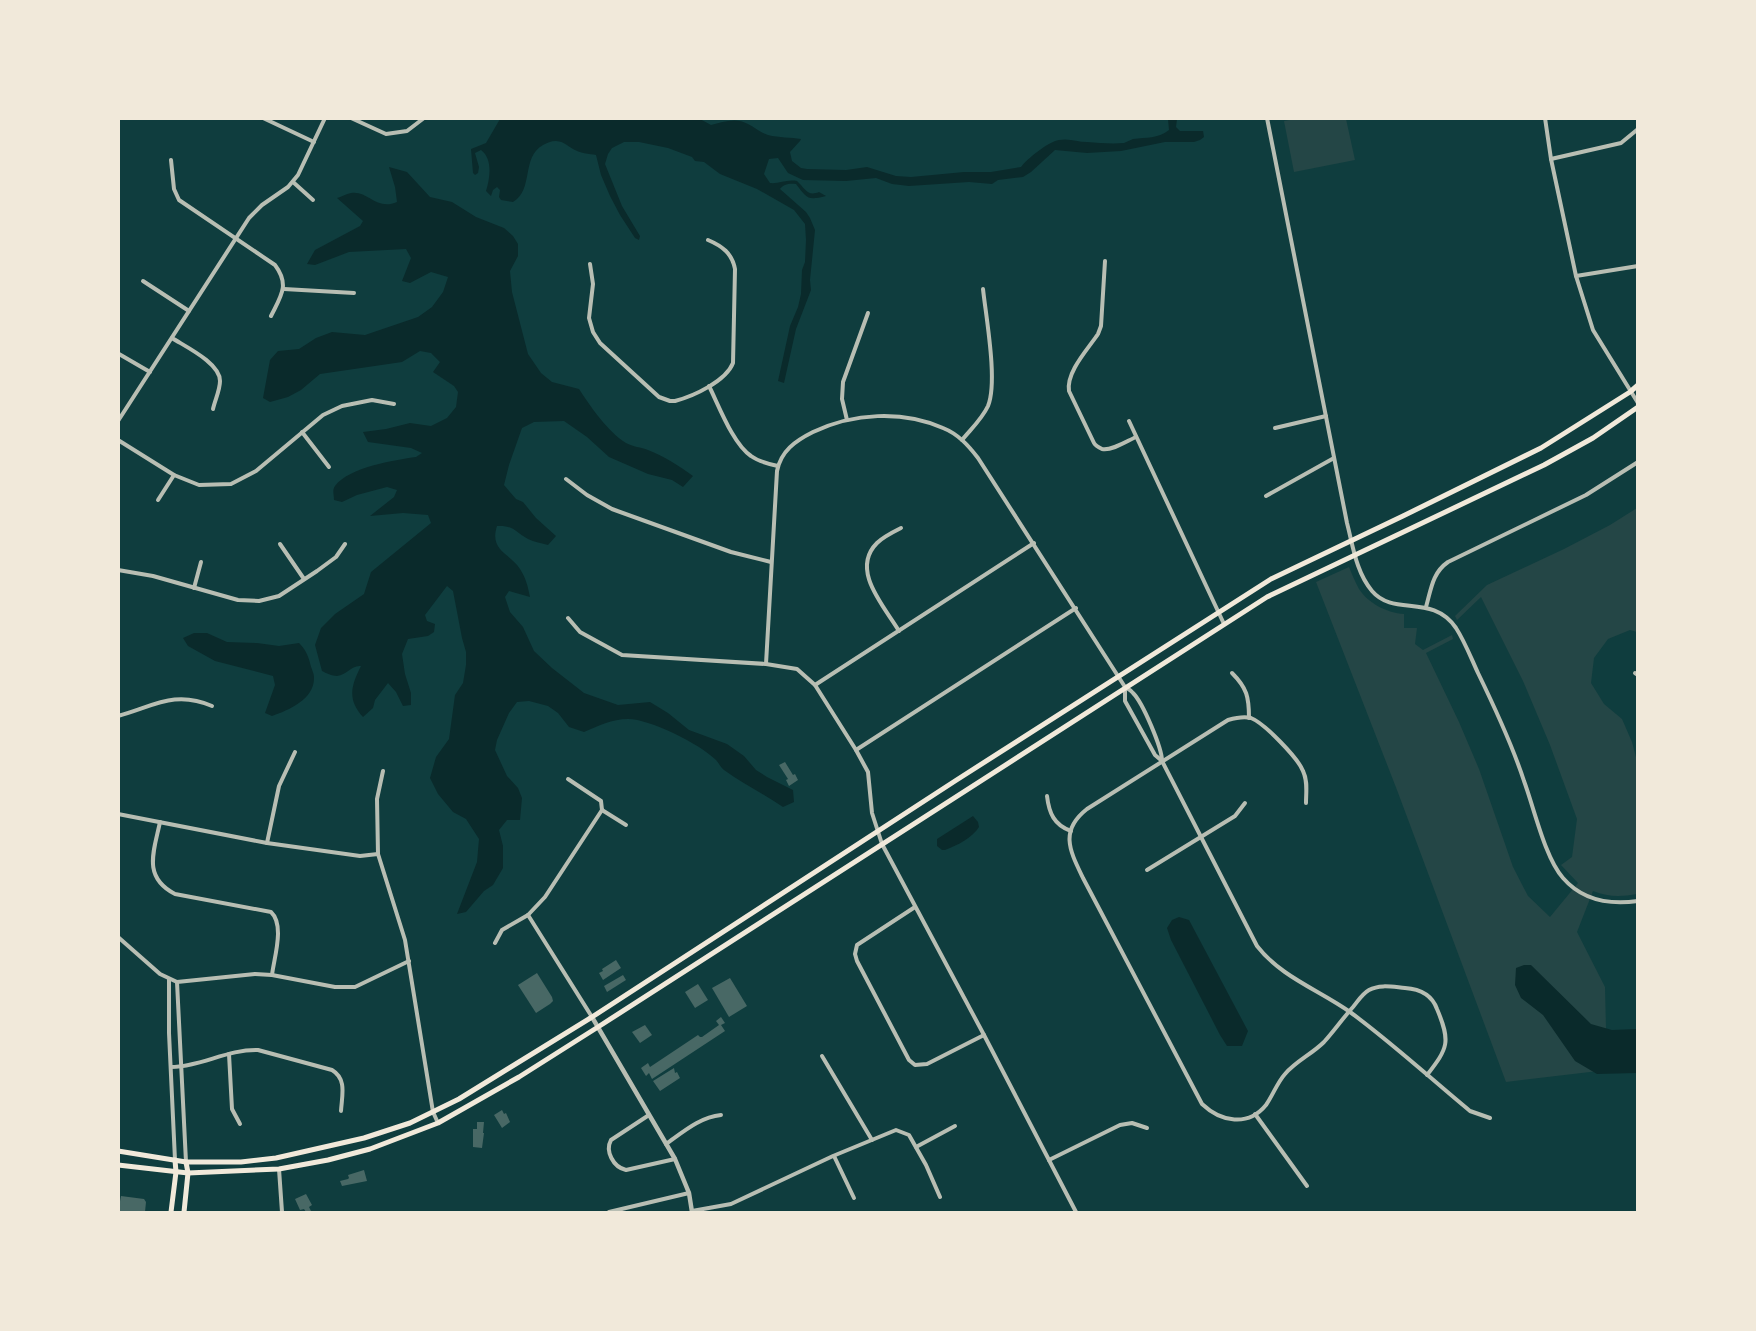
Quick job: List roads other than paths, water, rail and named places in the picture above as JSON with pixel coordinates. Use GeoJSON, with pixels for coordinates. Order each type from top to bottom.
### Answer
{"type":"FeatureCollection","features":[{"type":"Feature","properties":{"kind":"main road"},"geometry":{"type":"LineString","coordinates":[[118,1151],[186,1162],[241,1162],[286,1156],[364,1138],[410,1123],[433,1112],[479,1088],[592,1017],[700,945],[1271,579],[1541,448],[1638,385]]}},
{"type":"Feature","properties":{"kind":"main road"},"geometry":{"type":"LineString","coordinates":[[118,1165],[188,1173],[279,1169],[370,1149],[438,1123],[519,1077],[598,1028],[1267,597],[1544,465],[1593,438],[1638,405]]}},
{"type":"Feature","properties":{"kind":"main road"},"geometry":{"type":"LineString","coordinates":[[171,1212],[176,1172],[175,1160]]}},
{"type":"Feature","properties":{"kind":"main road"},"geometry":{"type":"LineString","coordinates":[[184,1212],[188,1173],[186,1162]]}},
{"type":"Feature","properties":{"kind":"street"},"geometry":{"type":"LineString","coordinates":[[263,118],[314,142]]}},
{"type":"Feature","properties":{"kind":"street"},"geometry":{"type":"LineString","coordinates":[[118,421],[254,212],[293,182],[325,118]]}},
{"type":"Feature","properties":{"kind":"street"},"geometry":{"type":"LineString","coordinates":[[351,118],[386,134],[407,131],[424,118]]}},
{"type":"Feature","properties":{"kind":"street"},"geometry":{"type":"LineString","coordinates":[[1267,118],[1334,458],[1361,572],[1377,596],[1390,603],[1426,607],[1448,620],[1459,634],[1494,706],[1523,778],[1551,861],[1563,878],[1576,889],[1599,900],[1616,903],[1638,901]]}},
{"type":"Feature","properties":{"kind":"street"},"geometry":{"type":"LineString","coordinates":[[1545,118],[1551,159],[1576,276],[1593,330],[1638,405]]}},
{"type":"Feature","properties":{"kind":"street"},"geometry":{"type":"LineString","coordinates":[[1551,159],[1621,143],[1638,129]]}},
{"type":"Feature","properties":{"kind":"street"},"geometry":{"type":"LineString","coordinates":[[171,160],[174,189],[179,200],[275,265],[282,274],[284,289],[271,316]]}},
{"type":"Feature","properties":{"kind":"street"},"geometry":{"type":"LineString","coordinates":[[293,182],[313,200]]}},
{"type":"Feature","properties":{"kind":"street"},"geometry":{"type":"LineString","coordinates":[[590,264],[593,284],[589,318],[593,332],[600,343],[659,398],[670,402],[680,400],[723,378],[733,363],[734,262],[728,252],[708,240]]}},
{"type":"Feature","properties":{"kind":"street"},"geometry":{"type":"LineString","coordinates":[[1105,261],[1101,326],[1071,375],[1068,385],[1097,446],[1109,449],[1136,437]]}},
{"type":"Feature","properties":{"kind":"street"},"geometry":{"type":"LineString","coordinates":[[1576,276],[1638,266]]}},
{"type":"Feature","properties":{"kind":"street"},"geometry":{"type":"LineString","coordinates":[[143,281],[189,311]]}},
{"type":"Feature","properties":{"kind":"street"},"geometry":{"type":"LineString","coordinates":[[284,289],[354,292]]}},
{"type":"Feature","properties":{"kind":"street"},"geometry":{"type":"LineString","coordinates":[[962,440],[984,414],[991,397],[991,366],[983,289]]}},
{"type":"Feature","properties":{"kind":"street"},"geometry":{"type":"LineString","coordinates":[[846,420],[842,399],[843,382],[868,313]]}},
{"type":"Feature","properties":{"kind":"street"},"geometry":{"type":"LineString","coordinates":[[172,338],[212,364],[219,373],[220,383],[213,409]]}},
{"type":"Feature","properties":{"kind":"street"},"geometry":{"type":"LineString","coordinates":[[119,354],[150,372]]}},
{"type":"Feature","properties":{"kind":"street"},"geometry":{"type":"LineString","coordinates":[[709,386],[736,440],[744,450],[757,460],[778,466]]}},
{"type":"Feature","properties":{"kind":"street"},"geometry":{"type":"LineString","coordinates":[[118,440],[174,475],[199,485],[231,484],[256,471],[323,415],[342,406],[372,400],[394,404]]}},
{"type":"Feature","properties":{"kind":"street"},"geometry":{"type":"LineString","coordinates":[[1275,428],[1326,416]]}},
{"type":"Feature","properties":{"kind":"street"},"geometry":{"type":"LineString","coordinates":[[766,664],[778,466],[785,452],[796,442],[846,420],[866,417],[904,417],[945,429],[962,440],[978,458],[1125,687],[1133,693],[1162,753],[1162,761]]}},
{"type":"Feature","properties":{"kind":"street"},"geometry":{"type":"LineString","coordinates":[[1129,421],[1224,624]]}},
{"type":"Feature","properties":{"kind":"street"},"geometry":{"type":"LineString","coordinates":[[302,432],[329,467]]}},
{"type":"Feature","properties":{"kind":"street"},"geometry":{"type":"LineString","coordinates":[[1266,496],[1334,458]]}},
{"type":"Feature","properties":{"kind":"street"},"geometry":{"type":"LineString","coordinates":[[1426,607],[1433,579],[1448,562],[1586,495],[1638,462]]}},
{"type":"Feature","properties":{"kind":"street"},"geometry":{"type":"LineString","coordinates":[[158,500],[174,475]]}},
{"type":"Feature","properties":{"kind":"street"},"geometry":{"type":"LineString","coordinates":[[566,479],[586,495],[612,509],[731,552],[771,562]]}},
{"type":"Feature","properties":{"kind":"street"},"geometry":{"type":"LineString","coordinates":[[899,631],[871,585],[866,570],[868,556],[875,545],[901,528]]}},
{"type":"Feature","properties":{"kind":"street"},"geometry":{"type":"LineString","coordinates":[[815,685],[1034,543]]}},
{"type":"Feature","properties":{"kind":"street"},"geometry":{"type":"LineString","coordinates":[[280,544],[304,579]]}},
{"type":"Feature","properties":{"kind":"street"},"geometry":{"type":"LineString","coordinates":[[118,570],[144,574],[238,600],[259,601],[279,596],[336,557],[345,544]]}},
{"type":"Feature","properties":{"kind":"street"},"geometry":{"type":"LineString","coordinates":[[194,588],[201,562]]}},
{"type":"Feature","properties":{"kind":"street"},"geometry":{"type":"LineString","coordinates":[[856,750],[1076,608]]}},
{"type":"Feature","properties":{"kind":"street"},"geometry":{"type":"LineString","coordinates":[[568,618],[580,632],[622,655],[766,664],[797,669],[815,685],[868,772],[872,813],[882,844],[1076,1212]]}},
{"type":"Feature","properties":{"kind":"street"},"geometry":{"type":"LineString","coordinates":[[1232,674],[1247,692],[1249,717]]}},
{"type":"Feature","properties":{"kind":"street"},"geometry":{"type":"LineString","coordinates":[[1125,687],[1125,701],[1155,755],[1162,761],[1257,946],[1267,959],[1282,971],[1349,1011],[1470,1111],[1490,1118]]}},
{"type":"Feature","properties":{"kind":"street"},"geometry":{"type":"LineString","coordinates":[[118,716],[172,699],[197,700],[212,706]]}},
{"type":"Feature","properties":{"kind":"street"},"geometry":{"type":"LineString","coordinates":[[1306,803],[1306,779],[1297,760],[1264,726],[1249,717],[1238,717],[1228,720],[1088,809],[1077,819],[1071,831],[1069,843],[1080,870],[1202,1104],[1210,1112],[1227,1120],[1244,1120],[1256,1114],[1267,1103],[1286,1072],[1324,1041],[1365,993],[1376,987],[1413,989],[1430,997],[1436,1005],[1446,1032],[1446,1042],[1443,1055],[1427,1075]]}},
{"type":"Feature","properties":{"kind":"street"},"geometry":{"type":"LineString","coordinates":[[267,843],[279,786],[295,752]]}},
{"type":"Feature","properties":{"kind":"street"},"geometry":{"type":"LineString","coordinates":[[383,771],[377,798],[378,854],[400,922],[409,961],[433,1112],[438,1123]]}},
{"type":"Feature","properties":{"kind":"street"},"geometry":{"type":"LineString","coordinates":[[495,943],[502,930],[528,915],[550,892],[602,810],[601,801],[568,779]]}},
{"type":"Feature","properties":{"kind":"street"},"geometry":{"type":"LineString","coordinates":[[1047,796],[1049,809],[1055,822],[1071,831]]}},
{"type":"Feature","properties":{"kind":"street"},"geometry":{"type":"LineString","coordinates":[[1147,870],[1235,816],[1245,803]]}},
{"type":"Feature","properties":{"kind":"street"},"geometry":{"type":"LineString","coordinates":[[602,810],[626,825]]}},
{"type":"Feature","properties":{"kind":"street"},"geometry":{"type":"LineString","coordinates":[[118,814],[267,843],[360,856],[378,854]]}},
{"type":"Feature","properties":{"kind":"street"},"geometry":{"type":"LineString","coordinates":[[160,822],[152,867],[160,884],[166,890],[175,894],[270,912],[275,916],[279,931],[272,975]]}},
{"type":"Feature","properties":{"kind":"street"},"geometry":{"type":"LineString","coordinates":[[915,907],[857,945],[855,954],[909,1060],[915,1065],[921,1065],[936,1060],[984,1035]]}},
{"type":"Feature","properties":{"kind":"street"},"geometry":{"type":"LineString","coordinates":[[528,915],[592,1017],[675,1159],[688,1193],[692,1212],[731,1204],[896,1130],[909,1135],[940,1197]]}},
{"type":"Feature","properties":{"kind":"street"},"geometry":{"type":"LineString","coordinates":[[119,938],[160,974],[177,982],[241,974],[272,975],[335,987],[355,987],[409,961]]}},
{"type":"Feature","properties":{"kind":"street"},"geometry":{"type":"LineString","coordinates":[[169,980],[175,1160]]}},
{"type":"Feature","properties":{"kind":"street"},"geometry":{"type":"LineString","coordinates":[[177,982],[186,1162]]}},
{"type":"Feature","properties":{"kind":"street"},"geometry":{"type":"LineString","coordinates":[[171,1067],[181,1067],[229,1054],[258,1050],[332,1070],[342,1078],[340,1110]]}},
{"type":"Feature","properties":{"kind":"street"},"geometry":{"type":"LineString","coordinates":[[229,1054],[232,1108],[240,1124]]}},
{"type":"Feature","properties":{"kind":"street"},"geometry":{"type":"LineString","coordinates":[[822,1056],[872,1140]]}},
{"type":"Feature","properties":{"kind":"street"},"geometry":{"type":"LineString","coordinates":[[1256,1114],[1307,1186]]}},
{"type":"Feature","properties":{"kind":"street"},"geometry":{"type":"LineString","coordinates":[[649,1115],[611,1140],[608,1151],[617,1166],[626,1170],[675,1159]]}},
{"type":"Feature","properties":{"kind":"street"},"geometry":{"type":"LineString","coordinates":[[666,1144],[698,1122],[721,1115]]}},
{"type":"Feature","properties":{"kind":"street"},"geometry":{"type":"LineString","coordinates":[[1049,1160],[1120,1125],[1132,1123],[1147,1128]]}},
{"type":"Feature","properties":{"kind":"street"},"geometry":{"type":"LineString","coordinates":[[916,1147],[955,1126]]}},
{"type":"Feature","properties":{"kind":"street"},"geometry":{"type":"LineString","coordinates":[[834,1156],[854,1198]]}},
{"type":"Feature","properties":{"kind":"street"},"geometry":{"type":"LineString","coordinates":[[279,1169],[282,1212]]}},
{"type":"Feature","properties":{"kind":"street"},"geometry":{"type":"LineString","coordinates":[[609,1212],[688,1193]]}}]}
